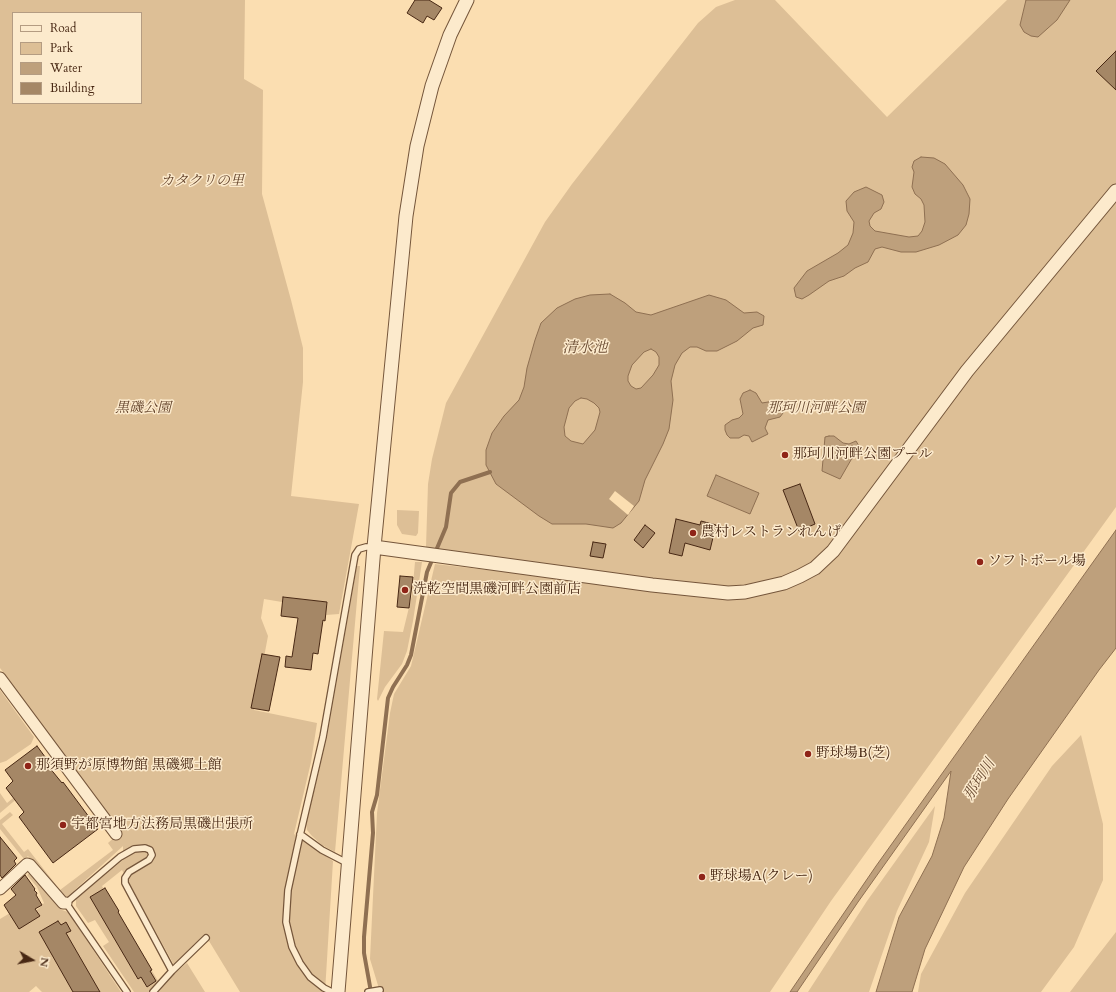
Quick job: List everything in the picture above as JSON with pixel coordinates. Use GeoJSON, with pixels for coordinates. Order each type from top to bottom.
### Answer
{"type":"FeatureCollection","features":[{"type":"Feature","properties":{"kind":"street"},"geometry":{"type":"LineString","coordinates":[[338,992],[374,547],[406,216],[417,146],[432,86],[450,35],[467,0]]}},
{"type":"Feature","properties":{"kind":"street"},"geometry":{"type":"LineString","coordinates":[[374,547],[652,585],[728,593],[745,592],[784,583],[800,576],[815,568],[833,551],[967,371],[1116,191]]}},
{"type":"Feature","properties":{"kind":"street"},"geometry":{"type":"LineString","coordinates":[[0,678],[116,834]]}},
{"type":"Feature","properties":{"kind":"street"},"geometry":{"type":"LineString","coordinates":[[0,889],[27,864],[30,865],[63,903],[66,903]]}},
{"type":"Feature","properties":{"kind":"lane"},"geometry":{"type":"LineString","coordinates":[[332,992],[324,988],[310,977],[300,963],[292,947],[286,922],[288,890],[323,737],[355,555],[359,549],[374,547]]}},
{"type":"Feature","properties":{"kind":"lane"},"geometry":{"type":"LineString","coordinates":[[300,834],[322,850],[348,864]]}},
{"type":"Feature","properties":{"kind":"lane"},"geometry":{"type":"LineString","coordinates":[[127,992],[66,903],[120,857],[134,849],[145,848],[150,850],[152,855],[149,860],[129,872],[125,878],[125,883],[172,971]]}},
{"type":"Feature","properties":{"kind":"lane"},"geometry":{"type":"LineString","coordinates":[[153,992],[206,938]]}},
{"type":"Feature","properties":{"kind":"lane"},"geometry":{"type":"LineString","coordinates":[[368,992],[380,990]]}},
{"type":"Feature","properties":{"kind":"green space","name":"黒磯公園"},"geometry":{"type":"Polygon","coordinates":[[[0,0],[245,0],[244,79],[263,90],[262,194],[303,348],[303,382],[291,496],[359,504],[339,614],[326,615],[327,602],[283,597],[282,602],[264,599],[261,618],[268,636],[254,710],[317,723],[311,762],[294,834],[333,861],[325,992],[240,992],[209,941],[174,965],[122,870],[102,886],[158,981],[148,992],[134,992],[103,946],[109,942],[95,920],[88,923],[76,906],[76,899],[123,860],[123,846],[67,897],[64,898],[28,856],[24,859],[0,829],[0,820],[10,812],[13,815],[2,824],[24,852],[28,849],[60,890],[113,850],[108,843],[117,835],[99,804],[0,668],[0,0]]]}},
{"type":"Feature","properties":{"kind":"green space","name":"那珂川河畔公園"},"geometry":{"type":"Polygon","coordinates":[[[735,0],[775,0],[887,117],[1007,0],[1116,0],[1116,507],[831,901],[770,992],[380,992],[370,959],[377,813],[390,713],[394,694],[411,666],[435,564],[549,577],[535,565],[426,547],[428,484],[432,459],[446,403],[545,222],[572,184],[698,23],[716,7],[735,0]]]}},
{"type":"Feature","properties":{"kind":"green space"},"geometry":{"type":"Polygon","coordinates":[[[397,510],[419,511],[418,533],[416,536],[402,534],[397,525],[397,510]]]}},
{"type":"Feature","properties":{"kind":"green space"},"geometry":{"type":"Polygon","coordinates":[[[415,562],[422,562],[407,651],[402,664],[385,687],[378,701],[384,631],[403,632],[412,595],[415,562]]]}},
{"type":"Feature","properties":{"kind":"green space"},"geometry":{"type":"Polygon","coordinates":[[[357,566],[360,566],[335,852],[322,845],[312,836],[307,830],[306,824],[327,738],[357,566]]]}},
{"type":"Feature","properties":{"kind":"green space"},"geometry":{"type":"Polygon","coordinates":[[[0,690],[34,737],[31,744],[6,761],[0,763],[0,690]]]}},
{"type":"Feature","properties":{"kind":"green space"},"geometry":{"type":"Polygon","coordinates":[[[1081,735],[1103,824],[1103,880],[1074,947],[1041,992],[918,992],[921,974],[965,893],[1052,766],[1081,735]]]}},
{"type":"Feature","properties":{"kind":"green space"},"geometry":{"type":"Polygon","coordinates":[[[53,760],[57,765],[0,813],[0,793],[7,803],[54,765],[53,760]]]}},
{"type":"Feature","properties":{"kind":"green space"},"geometry":{"type":"Polygon","coordinates":[[[935,806],[929,842],[897,911],[869,992],[808,992],[867,901],[935,806]]]}},
{"type":"Feature","properties":{"kind":"green space"},"geometry":{"type":"Polygon","coordinates":[[[32,872],[62,910],[68,912],[121,992],[42,992],[36,986],[29,992],[0,992],[0,919],[15,910],[27,915],[38,909],[44,903],[37,887],[27,875],[32,872]]]}},
{"type":"Feature","properties":{"kind":"green space"},"geometry":{"type":"Polygon","coordinates":[[[1116,932],[1116,992],[1070,992],[1095,959],[1116,932]]]}},
{"type":"Feature","properties":{"kind":"green space"},"geometry":{"type":"Polygon","coordinates":[[[187,963],[205,992],[157,992],[175,973],[187,963]]]}},
{"type":"Feature","properties":{"kind":"water"},"geometry":{"type":"Polygon","coordinates":[[[1026,0],[1070,0],[1057,20],[1038,37],[1031,36],[1024,32],[1020,25],[1026,0]]]}},
{"type":"Feature","properties":{"kind":"water"},"geometry":{"type":"Polygon","coordinates":[[[921,157],[934,158],[945,164],[963,185],[970,199],[969,214],[966,225],[958,235],[939,245],[916,252],[901,252],[882,247],[875,249],[868,262],[855,268],[844,276],[829,281],[802,299],[796,297],[794,288],[807,271],[838,253],[848,245],[853,233],[854,222],[847,211],[846,201],[854,192],[866,187],[882,195],[884,202],[881,209],[874,213],[869,221],[870,226],[875,231],[909,237],[918,236],[922,231],[925,222],[924,205],[921,199],[915,194],[912,187],[914,172],[912,167],[914,161],[921,157]]]}},
{"type":"Feature","properties":{"kind":"water","name":"清水池"},"geometry":{"type":"Polygon","coordinates":[[[610,294],[636,312],[651,315],[709,295],[726,300],[744,313],[757,312],[764,316],[763,325],[753,328],[737,341],[717,351],[706,351],[697,347],[690,347],[682,353],[675,365],[671,381],[673,400],[669,429],[645,480],[639,501],[621,523],[613,528],[586,524],[552,524],[496,484],[486,465],[486,450],[492,433],[504,416],[519,400],[524,387],[527,368],[541,323],[557,308],[575,299],[590,295],[610,294]],[[651,349],[644,352],[632,365],[628,376],[628,381],[631,386],[636,389],[641,388],[653,375],[659,365],[659,357],[656,352],[651,349]],[[581,398],[575,401],[569,408],[564,427],[565,436],[571,441],[583,444],[595,430],[600,412],[599,408],[594,403],[587,399],[581,398]]]}},
{"type":"Feature","properties":{"kind":"water"},"geometry":{"type":"Polygon","coordinates":[[[750,390],[756,393],[762,403],[780,401],[784,407],[783,413],[780,417],[768,420],[765,428],[768,434],[752,442],[749,436],[744,435],[739,438],[730,438],[725,430],[725,425],[732,420],[739,418],[743,414],[740,399],[743,393],[750,390]]]}},
{"type":"Feature","properties":{"kind":"water"},"geometry":{"type":"Polygon","coordinates":[[[834,436],[843,443],[849,444],[856,441],[859,446],[840,479],[822,471],[825,437],[834,436]]]}},
{"type":"Feature","properties":{"kind":"water"},"geometry":{"type":"Polygon","coordinates":[[[716,475],[759,493],[750,514],[707,496],[716,475]]]}},
{"type":"Feature","properties":{"kind":"water","name":"那珂川"},"geometry":{"type":"Polygon","coordinates":[[[1116,530],[1116,648],[1008,799],[964,867],[925,949],[912,992],[876,992],[899,917],[932,856],[944,818],[951,771],[858,902],[797,992],[790,992],[876,866],[1116,530]]]}},
{"type":"Feature","properties":{"kind":"pier"},"geometry":{"type":"Polygon","coordinates":[[[615,491],[634,506],[628,515],[609,499],[615,491]]]}},
{"type":"Feature","properties":{"kind":"building"},"geometry":{"type":"Polygon","coordinates":[[[415,0],[429,0],[442,8],[434,20],[427,16],[423,23],[407,13],[415,0]]]}},
{"type":"Feature","properties":{"kind":"building"},"geometry":{"type":"Polygon","coordinates":[[[1116,51],[1116,90],[1096,71],[1116,51]]]}},
{"type":"Feature","properties":{"kind":"building"},"geometry":{"type":"Polygon","coordinates":[[[800,484],[815,524],[799,531],[783,490],[800,484]]]}},
{"type":"Feature","properties":{"kind":"building"},"geometry":{"type":"Polygon","coordinates":[[[676,519],[700,525],[701,521],[716,525],[710,550],[685,543],[682,556],[669,553],[676,519]]]}},
{"type":"Feature","properties":{"kind":"building"},"geometry":{"type":"Polygon","coordinates":[[[645,525],[655,533],[643,548],[634,540],[645,525]]]}},
{"type":"Feature","properties":{"kind":"building"},"geometry":{"type":"Polygon","coordinates":[[[593,542],[606,544],[603,558],[590,556],[593,542]]]}},
{"type":"Feature","properties":{"kind":"building"},"geometry":{"type":"Polygon","coordinates":[[[400,576],[413,577],[409,608],[397,607],[400,576]]]}},
{"type":"Feature","properties":{"kind":"building"},"geometry":{"type":"Polygon","coordinates":[[[283,597],[327,602],[325,621],[323,620],[318,654],[313,653],[311,670],[285,667],[286,656],[292,657],[298,618],[281,616],[283,597]]]}},
{"type":"Feature","properties":{"kind":"building"},"geometry":{"type":"Polygon","coordinates":[[[262,654],[280,657],[269,711],[251,708],[262,654]]]}},
{"type":"Feature","properties":{"kind":"building"},"geometry":{"type":"Polygon","coordinates":[[[37,746],[51,765],[49,767],[62,783],[63,782],[98,829],[53,863],[19,817],[24,812],[6,788],[13,781],[5,770],[37,746]]]}},
{"type":"Feature","properties":{"kind":"building"},"geometry":{"type":"Polygon","coordinates":[[[0,837],[17,858],[14,861],[16,864],[2,878],[0,875],[0,837]]]}},
{"type":"Feature","properties":{"kind":"building"},"geometry":{"type":"Polygon","coordinates":[[[25,875],[35,889],[34,890],[37,893],[36,895],[42,905],[35,909],[40,916],[19,929],[4,905],[16,895],[11,889],[25,875]]]}},
{"type":"Feature","properties":{"kind":"building"},"geometry":{"type":"Polygon","coordinates":[[[105,888],[152,970],[150,971],[156,981],[147,987],[141,977],[138,979],[90,897],[105,888]]]}},
{"type":"Feature","properties":{"kind":"building"},"geometry":{"type":"Polygon","coordinates":[[[58,921],[61,925],[66,922],[71,931],[66,933],[100,992],[73,992],[39,932],[58,921]]]}},
{"type":"Feature","properties":{"kind":"waterway"},"geometry":{"type":"LineString","coordinates":[[371,992],[364,953],[364,937],[373,833],[372,812],[377,795],[388,698],[411,655],[427,572],[446,527],[451,493],[460,482],[490,472]]}},
{"type":"Feature","properties":{"kind":"place","name":"那珂川河畔公園プール"},"geometry":{"type":"Point","coordinates":[785,455]}},
{"type":"Feature","properties":{"kind":"place","name":"農村レストランれんげ"},"geometry":{"type":"Point","coordinates":[693,533]}},
{"type":"Feature","properties":{"kind":"place","name":"ソフトボール場"},"geometry":{"type":"Point","coordinates":[980,562]}},
{"type":"Feature","properties":{"kind":"place","name":"洗乾空間黒磯河畔公園前店"},"geometry":{"type":"Point","coordinates":[405,590]}},
{"type":"Feature","properties":{"kind":"place","name":"野球場B(芝)"},"geometry":{"type":"Point","coordinates":[808,754]}},
{"type":"Feature","properties":{"kind":"place","name":"那須野が原博物館 黒磯郷土館"},"geometry":{"type":"Point","coordinates":[28,766]}},
{"type":"Feature","properties":{"kind":"place","name":"宇都宮地方法務局黒磯出張所"},"geometry":{"type":"Point","coordinates":[63,825]}},
{"type":"Feature","properties":{"kind":"place","name":"野球場A(クレー)"},"geometry":{"type":"Point","coordinates":[702,877]}},
{"type":"Feature","properties":{"kind":"park label","name":"カタクリの里"},"geometry":{"type":"Point","coordinates":[202,182]}}]}
